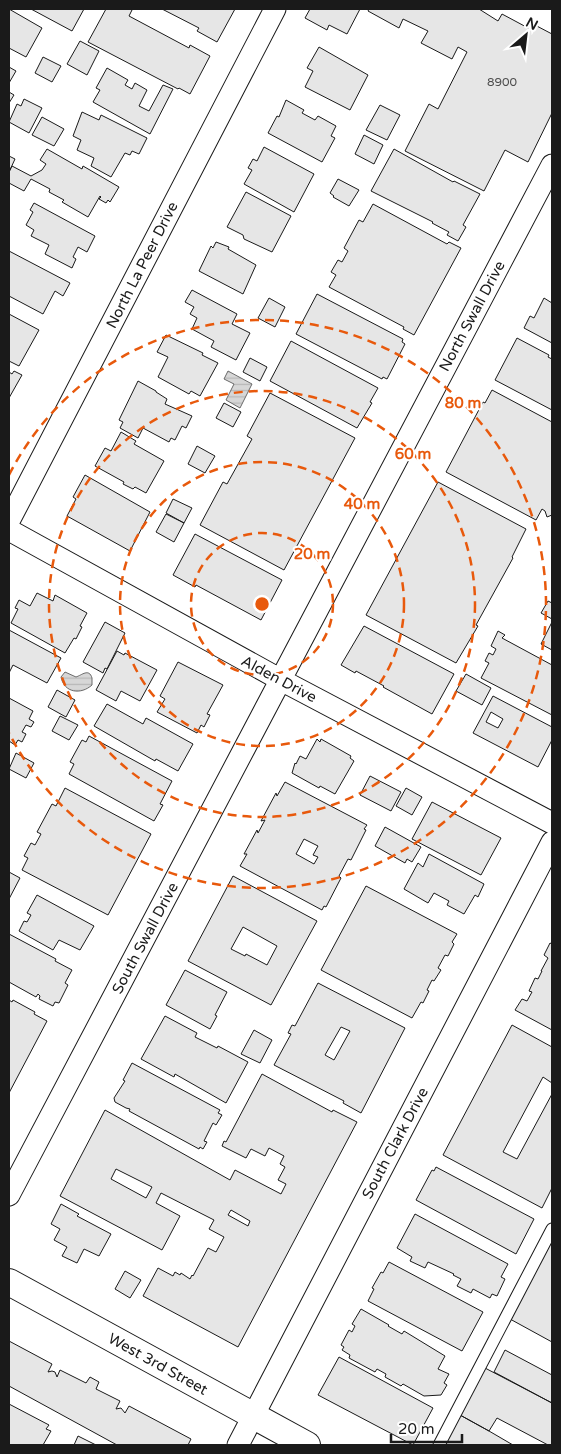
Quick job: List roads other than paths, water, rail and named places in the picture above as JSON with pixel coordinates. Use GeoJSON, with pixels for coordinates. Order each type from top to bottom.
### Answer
{"type":"FeatureCollection","features":[{"type":"Feature","properties":{"kind":"street","name":"North La Peer Drive"},"geometry":{"type":"LineString","coordinates":[[9,521],[275,9]]}},
{"type":"Feature","properties":{"kind":"street","name":"North Swall Drive"},"geometry":{"type":"LineString","coordinates":[[281,680],[552,165]]}},
{"type":"Feature","properties":{"kind":"street","name":"Alden Drive"},"geometry":{"type":"LineString","coordinates":[[9,530],[281,680],[552,823]]}},
{"type":"Feature","properties":{"kind":"street","name":"South Swall Drive"},"geometry":{"type":"LineString","coordinates":[[9,1195],[281,680]]}},
{"type":"Feature","properties":{"kind":"street","name":"South Clark Drive"},"geometry":{"type":"LineString","coordinates":[[238,1445],[552,842]]}},
{"type":"Feature","properties":{"kind":"street","name":"West 3rd Street"},"geometry":{"type":"LineString","coordinates":[[9,1282],[307,1445]]}},
{"type":"Feature","properties":{"kind":"lane"},"geometry":{"type":"LineString","coordinates":[[439,1445],[552,1229]]}}]}
